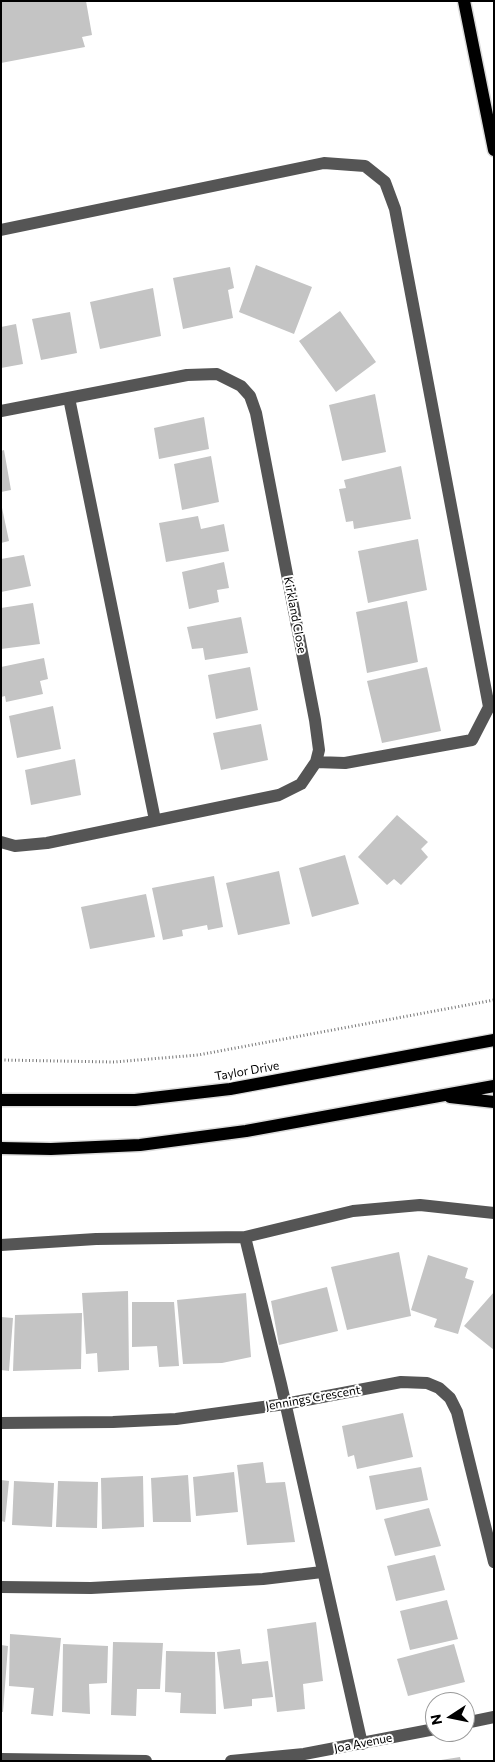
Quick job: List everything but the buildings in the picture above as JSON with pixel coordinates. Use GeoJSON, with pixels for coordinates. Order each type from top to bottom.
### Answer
{"type":"FeatureCollection","features":[{"type":"Feature","properties":{"kind":"main road"},"geometry":{"type":"LineString","coordinates":[[464,1],[494,150]]}},
{"type":"Feature","properties":{"kind":"main road","name":"Taylor Drive"},"geometry":{"type":"LineString","coordinates":[[1,1100],[135,1100],[230,1089],[494,1040]]}},
{"type":"Feature","properties":{"kind":"main road"},"geometry":{"type":"LineString","coordinates":[[1,1148],[51,1149],[140,1145],[246,1130],[494,1086]]}},
{"type":"Feature","properties":{"kind":"main road"},"geometry":{"type":"LineString","coordinates":[[435,1096],[494,1102]]}},
{"type":"Feature","properties":{"kind":"street"},"geometry":{"type":"LineString","coordinates":[[1,230],[324,163],[365,166],[385,182],[395,209],[489,708],[472,740],[345,763],[316,762],[301,784],[279,795],[28,846],[15,846],[1,842]]}},
{"type":"Feature","properties":{"kind":"street","name":"Kirkland Close"},"geometry":{"type":"LineString","coordinates":[[1,412],[202,373],[217,374],[231,379],[250,396],[256,413],[315,720],[319,750],[316,762]]}},
{"type":"Feature","properties":{"kind":"street"},"geometry":{"type":"LineString","coordinates":[[69,398],[155,820]]}},
{"type":"Feature","properties":{"kind":"street"},"geometry":{"type":"LineString","coordinates":[[1,1245],[96,1239],[245,1237],[353,1212],[420,1205],[494,1213]]}},
{"type":"Feature","properties":{"kind":"street"},"geometry":{"type":"LineString","coordinates":[[245,1237],[362,1744]]}},
{"type":"Feature","properties":{"kind":"street","name":"Jennings Crescent"},"geometry":{"type":"LineString","coordinates":[[1,1423],[114,1422],[176,1419],[285,1404],[401,1382],[427,1383],[439,1388],[450,1398],[464,1431],[494,1562]]}},
{"type":"Feature","properties":{"kind":"street"},"geometry":{"type":"LineString","coordinates":[[1,1587],[91,1588],[263,1579],[322,1572]]}},
{"type":"Feature","properties":{"kind":"street"},"geometry":{"type":"LineString","coordinates":[[475,1721],[494,1717]]}},
{"type":"Feature","properties":{"kind":"street","name":"Joa Avenue"},"geometry":{"type":"LineString","coordinates":[[231,1761],[304,1754],[425,1731]]}},
{"type":"Feature","properties":{"kind":"street"},"geometry":{"type":"LineString","coordinates":[[1,1759],[146,1761]]}},
{"type":"Feature","properties":{"kind":"path"},"geometry":{"type":"LineString","coordinates":[[1,1060],[114,1062],[198,1055],[494,1000]]}}]}
